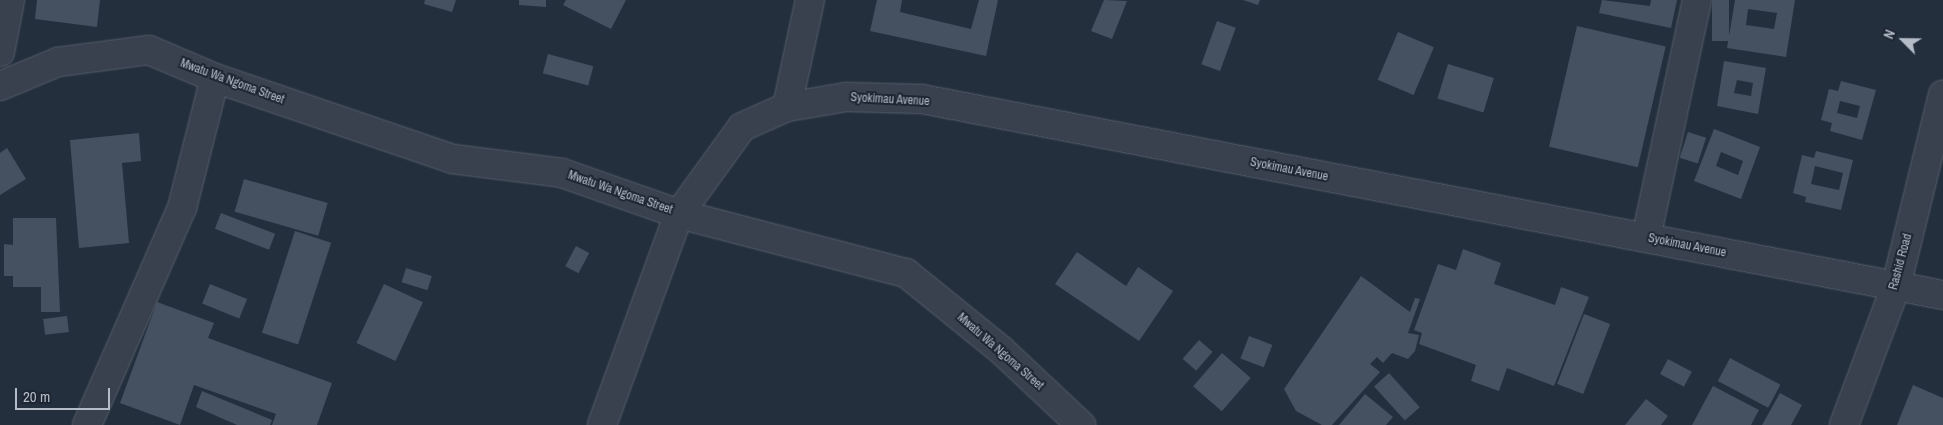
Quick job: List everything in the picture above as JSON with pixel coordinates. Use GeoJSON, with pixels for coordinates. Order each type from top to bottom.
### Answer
{"type":"FeatureCollection","features":[{"type":"Feature","properties":{"kind":"street"},"geometry":{"type":"LineString","coordinates":[[0,52],[10,0]]}},
{"type":"Feature","properties":{"kind":"street"},"geometry":{"type":"LineString","coordinates":[[787,107],[810,0]]}},
{"type":"Feature","properties":{"kind":"street"},"geometry":{"type":"LineString","coordinates":[[1646,238],[1696,0]]}},
{"type":"Feature","properties":{"kind":"street","name":"Mwatu Wa Ngoma Street"},"geometry":{"type":"LineString","coordinates":[[0,86],[58,62],[149,50],[215,78],[452,159],[562,173],[679,214],[906,273],[1002,350],[1081,425]]}},
{"type":"Feature","properties":{"kind":"street"},"geometry":{"type":"LineString","coordinates":[[87,425],[182,208],[215,78]]}},
{"type":"Feature","properties":{"kind":"street","name":"Rashid Road"},"geometry":{"type":"LineString","coordinates":[[1844,425],[1896,286],[1943,95]]}},
{"type":"Feature","properties":{"kind":"street","name":"Syokimau Avenue"},"geometry":{"type":"LineString","coordinates":[[602,425],[679,214],[742,127],[787,107],[846,97],[922,100],[1943,295]]}},
{"type":"Feature","properties":{"kind":"building"},"geometry":{"type":"Polygon","coordinates":[[[37,0],[100,0],[97,27],[35,19],[37,0]]]}},
{"type":"Feature","properties":{"kind":"building"},"geometry":{"type":"Polygon","coordinates":[[[425,0],[456,0],[452,12],[424,4],[425,0]]]}},
{"type":"Feature","properties":{"kind":"building"},"geometry":{"type":"Polygon","coordinates":[[[519,0],[546,0],[546,7],[519,5],[519,0]]]}},
{"type":"Feature","properties":{"kind":"building"},"geometry":{"type":"Polygon","coordinates":[[[566,0],[626,0],[611,29],[563,5],[566,0]]]}},
{"type":"Feature","properties":{"kind":"building"},"geometry":{"type":"Polygon","coordinates":[[[877,0],[902,0],[900,12],[971,29],[979,0],[998,0],[986,56],[870,31],[877,0]]]}},
{"type":"Feature","properties":{"kind":"building"},"geometry":{"type":"Polygon","coordinates":[[[1104,0],[1127,1],[1112,39],[1091,31],[1104,0]]]}},
{"type":"Feature","properties":{"kind":"building"},"geometry":{"type":"Polygon","coordinates":[[[1243,0],[1260,0],[1258,5],[1243,0]]]}},
{"type":"Feature","properties":{"kind":"building"},"geometry":{"type":"Polygon","coordinates":[[[1602,0],[1650,6],[1651,0],[1677,0],[1671,28],[1599,13],[1602,0]]]}},
{"type":"Feature","properties":{"kind":"building"},"geometry":{"type":"Polygon","coordinates":[[[1712,0],[1729,0],[1729,41],[1712,41],[1712,0]]]}},
{"type":"Feature","properties":{"kind":"building"},"geometry":{"type":"Polygon","coordinates":[[[1735,0],[1795,0],[1786,57],[1727,48],[1735,0]],[[1748,9],[1746,25],[1774,29],[1777,13],[1748,9]]]}},
{"type":"Feature","properties":{"kind":"building"},"geometry":{"type":"Polygon","coordinates":[[[1217,21],[1236,28],[1220,71],[1201,64],[1217,21]]]}},
{"type":"Feature","properties":{"kind":"building"},"geometry":{"type":"Polygon","coordinates":[[[1577,26],[1666,46],[1638,167],[1549,147],[1577,26]]]}},
{"type":"Feature","properties":{"kind":"building"},"geometry":{"type":"Polygon","coordinates":[[[1398,32],[1434,47],[1414,95],[1378,80],[1398,32]]]}},
{"type":"Feature","properties":{"kind":"building"},"geometry":{"type":"Polygon","coordinates":[[[548,54],[593,66],[588,85],[543,73],[548,54]]]}},
{"type":"Feature","properties":{"kind":"building"},"geometry":{"type":"Polygon","coordinates":[[[1724,61],[1766,68],[1758,114],[1717,106],[1724,61]],[[1737,80],[1734,93],[1751,96],[1753,83],[1737,80]]]}},
{"type":"Feature","properties":{"kind":"building"},"geometry":{"type":"Polygon","coordinates":[[[1448,64],[1494,78],[1483,112],[1437,98],[1448,64]]]}},
{"type":"Feature","properties":{"kind":"building"},"geometry":{"type":"Polygon","coordinates":[[[1841,81],[1876,90],[1862,140],[1830,131],[1832,123],[1821,120],[1829,89],[1838,91],[1841,81]],[[1840,101],[1837,113],[1857,118],[1860,106],[1840,101]]]}},
{"type":"Feature","properties":{"kind":"building"},"geometry":{"type":"Polygon","coordinates":[[[1714,129],[1760,147],[1741,199],[1694,181],[1714,129]],[[1721,152],[1716,166],[1738,175],[1743,161],[1721,152]]]}},
{"type":"Feature","properties":{"kind":"building"},"geometry":{"type":"Polygon","coordinates":[[[1688,132],[1706,138],[1698,164],[1680,158],[1688,132]]]}},
{"type":"Feature","properties":{"kind":"building"},"geometry":{"type":"Polygon","coordinates":[[[139,133],[141,161],[122,163],[129,243],[79,248],[70,140],[139,133]]]}},
{"type":"Feature","properties":{"kind":"building"},"geometry":{"type":"Polygon","coordinates":[[[7,148],[26,179],[0,195],[0,153],[7,148]]]}},
{"type":"Feature","properties":{"kind":"building"},"geometry":{"type":"Polygon","coordinates":[[[1816,151],[1853,160],[1841,210],[1805,202],[1806,197],[1793,193],[1802,155],[1814,158],[1816,151]],[[1815,166],[1811,184],[1839,190],[1843,173],[1815,166]]]}},
{"type":"Feature","properties":{"kind":"building"},"geometry":{"type":"Polygon","coordinates":[[[244,179],[328,203],[318,236],[235,212],[244,179]]]}},
{"type":"Feature","properties":{"kind":"building"},"geometry":{"type":"Polygon","coordinates":[[[221,213],[275,234],[269,250],[215,229],[221,213]]]}},
{"type":"Feature","properties":{"kind":"building"},"geometry":{"type":"Polygon","coordinates":[[[13,218],[56,218],[60,312],[41,312],[41,287],[13,287],[13,276],[4,276],[4,244],[13,245],[13,218]]]}},
{"type":"Feature","properties":{"kind":"building"},"geometry":{"type":"Polygon","coordinates":[[[295,231],[331,243],[298,345],[262,333],[295,231]]]}},
{"type":"Feature","properties":{"kind":"building"},"geometry":{"type":"Polygon","coordinates":[[[576,246],[589,253],[578,273],[565,266],[576,246]]]}},
{"type":"Feature","properties":{"kind":"building"},"geometry":{"type":"Polygon","coordinates":[[[1463,249],[1501,263],[1494,284],[1555,305],[1561,287],[1589,297],[1554,386],[1507,368],[1499,391],[1471,381],[1476,365],[1419,344],[1422,333],[1414,330],[1438,264],[1456,270],[1463,249]]]}},
{"type":"Feature","properties":{"kind":"building"},"geometry":{"type":"Polygon","coordinates":[[[1077,252],[1126,286],[1138,267],[1173,291],[1139,341],[1055,284],[1077,252]]]}},
{"type":"Feature","properties":{"kind":"building"},"geometry":{"type":"Polygon","coordinates":[[[406,268],[432,276],[427,290],[402,282],[406,268]]]}},
{"type":"Feature","properties":{"kind":"building"},"geometry":{"type":"Polygon","coordinates":[[[1361,276],[1410,312],[1415,298],[1420,299],[1408,333],[1419,335],[1415,351],[1408,359],[1392,353],[1383,363],[1377,357],[1370,364],[1380,372],[1332,425],[1322,425],[1296,411],[1284,389],[1361,276]]]}},
{"type":"Feature","properties":{"kind":"building"},"geometry":{"type":"Polygon","coordinates":[[[210,284],[247,299],[239,318],[202,303],[210,284]]]}},
{"type":"Feature","properties":{"kind":"building"},"geometry":{"type":"Polygon","coordinates":[[[384,284],[423,302],[396,361],[357,343],[384,284]]]}},
{"type":"Feature","properties":{"kind":"building"},"geometry":{"type":"Polygon","coordinates":[[[157,302],[214,323],[208,338],[332,383],[317,425],[272,425],[276,414],[194,385],[180,425],[120,403],[157,302]]]}},
{"type":"Feature","properties":{"kind":"building"},"geometry":{"type":"Polygon","coordinates":[[[1584,314],[1610,324],[1583,394],[1557,384],[1584,314]]]}},
{"type":"Feature","properties":{"kind":"building"},"geometry":{"type":"Polygon","coordinates":[[[67,316],[69,332],[45,335],[43,319],[67,316]]]}},
{"type":"Feature","properties":{"kind":"building"},"geometry":{"type":"Polygon","coordinates":[[[1249,336],[1272,345],[1264,367],[1240,358],[1249,336]]]}},
{"type":"Feature","properties":{"kind":"building"},"geometry":{"type":"Polygon","coordinates":[[[1199,340],[1213,352],[1196,371],[1183,359],[1199,340]]]}},
{"type":"Feature","properties":{"kind":"building"},"geometry":{"type":"Polygon","coordinates":[[[1222,353],[1251,378],[1222,411],[1193,386],[1222,353]]]}},
{"type":"Feature","properties":{"kind":"building"},"geometry":{"type":"Polygon","coordinates":[[[1730,358],[1780,385],[1768,408],[1718,381],[1730,358]]]}},
{"type":"Feature","properties":{"kind":"building"},"geometry":{"type":"Polygon","coordinates":[[[1668,359],[1692,372],[1684,387],[1660,374],[1668,359]]]}},
{"type":"Feature","properties":{"kind":"building"},"geometry":{"type":"Polygon","coordinates":[[[1389,373],[1420,407],[1405,421],[1374,386],[1389,373]]]}},
{"type":"Feature","properties":{"kind":"building"},"geometry":{"type":"Polygon","coordinates":[[[1913,385],[1943,398],[1943,425],[1897,425],[1913,385]]]}},
{"type":"Feature","properties":{"kind":"building"},"geometry":{"type":"Polygon","coordinates":[[[1713,386],[1759,410],[1751,425],[1692,425],[1713,386]]]}},
{"type":"Feature","properties":{"kind":"building"},"geometry":{"type":"Polygon","coordinates":[[[202,391],[272,420],[270,425],[237,425],[196,407],[202,391]]]}},
{"type":"Feature","properties":{"kind":"building"},"geometry":{"type":"Polygon","coordinates":[[[1780,393],[1802,405],[1791,425],[1762,425],[1780,393]]]}},
{"type":"Feature","properties":{"kind":"building"},"geometry":{"type":"Polygon","coordinates":[[[1365,394],[1393,417],[1386,425],[1339,425],[1365,394]]]}},
{"type":"Feature","properties":{"kind":"building"},"geometry":{"type":"Polygon","coordinates":[[[1646,399],[1668,416],[1661,425],[1625,425],[1646,399]]]}}]}
